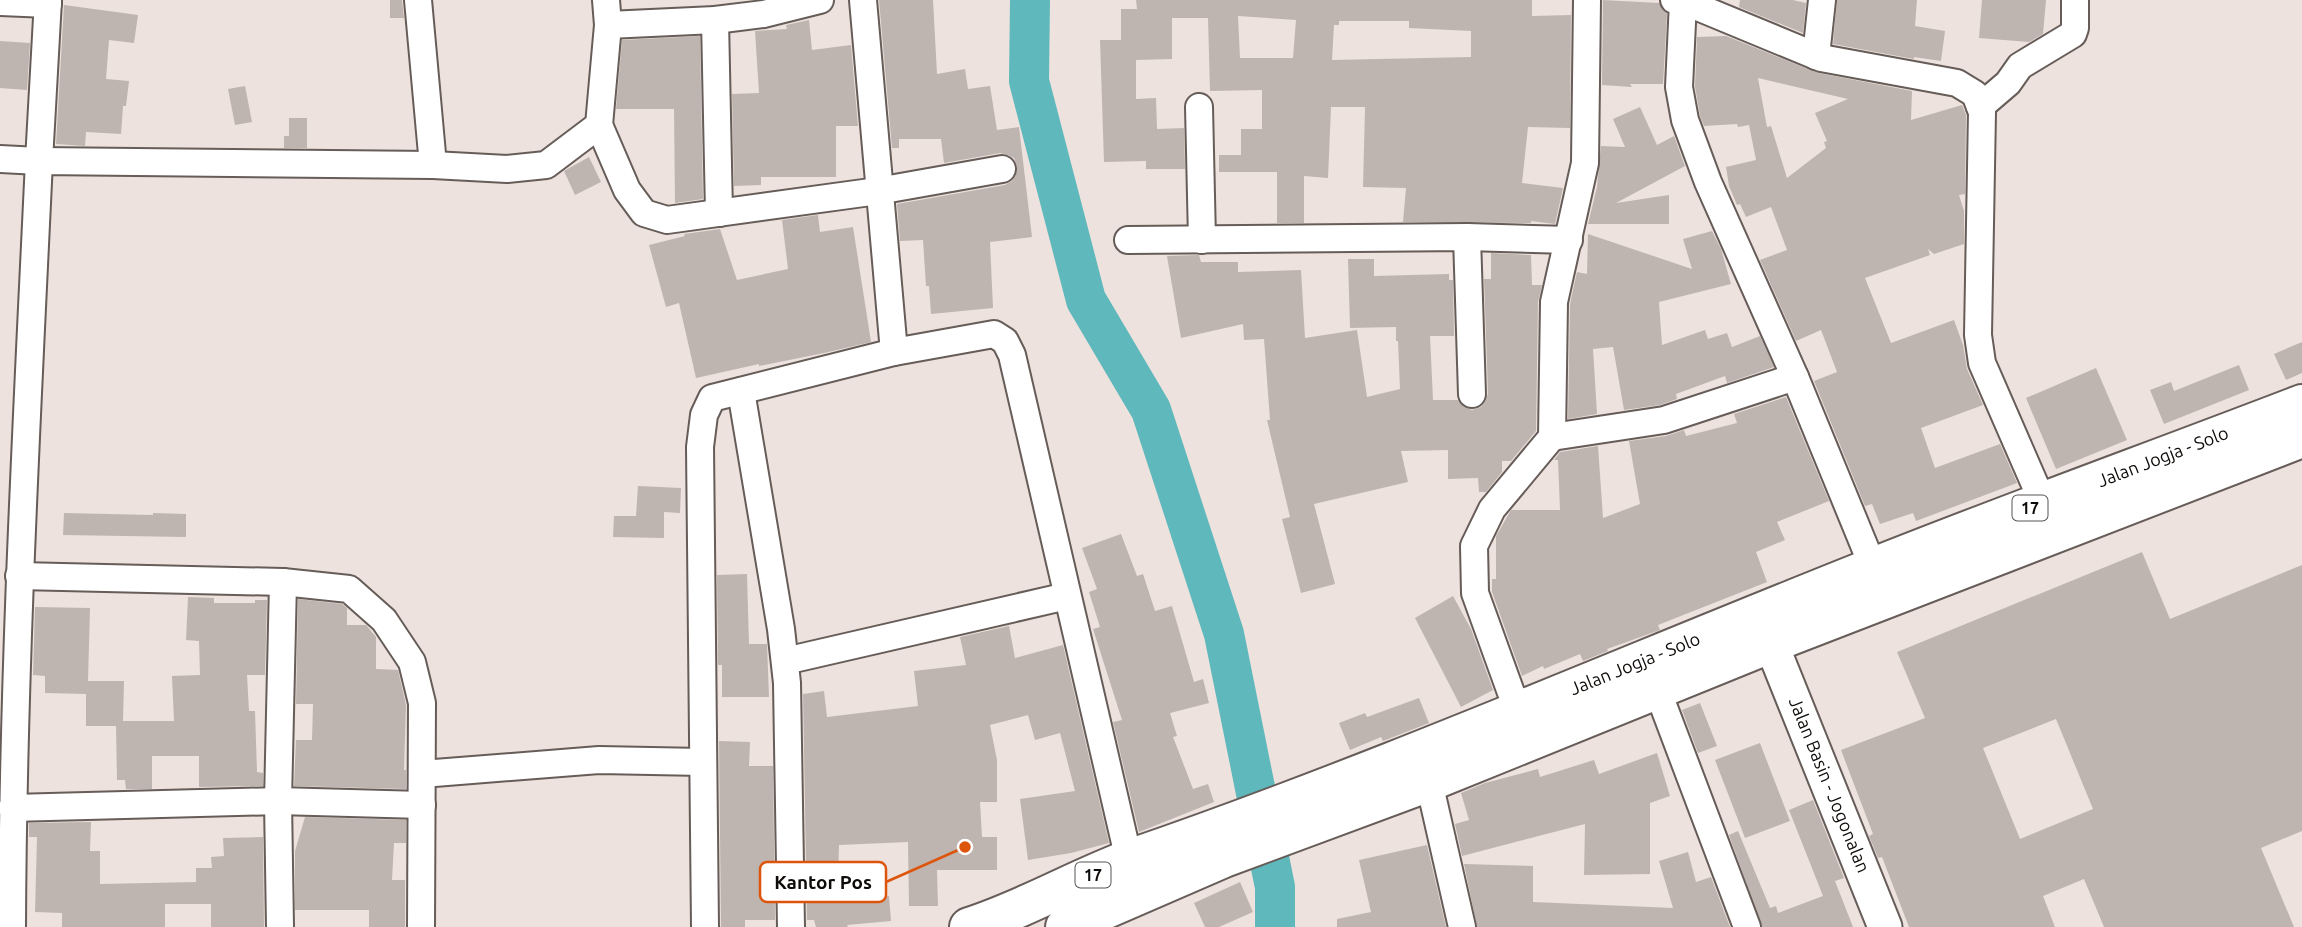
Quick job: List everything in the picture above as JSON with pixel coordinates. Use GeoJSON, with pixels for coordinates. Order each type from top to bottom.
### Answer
{"type":"FeatureCollection","features":[{"type":"Feature","properties":{"kind":"highway","name":"Jalan Jogja - Solo"},"geometry":{"type":"LineString","coordinates":[[1326,803],[1429,782],[1657,689],[1873,567],[2302,404]]}},
{"type":"Feature","properties":{"kind":"highway","name":"Jalan Jogja - Solo"},"geometry":{"type":"LineString","coordinates":[[1065,927],[1221,843],[1326,803],[1518,712],[1765,628],[2302,438]]}},
{"type":"Feature","properties":{"kind":"highway","name":"Jalan Jogja - Solo"},"geometry":{"type":"LineString","coordinates":[[969,927],[1129,859],[1221,843]]}},
{"type":"Feature","properties":{"kind":"main road","name":"Jalan Basin - Jogonalan"},"geometry":{"type":"LineString","coordinates":[[1765,628],[1885,927]]}},
{"type":"Feature","properties":{"kind":"street"},"geometry":{"type":"LineString","coordinates":[[418,0],[433,165]]}},
{"type":"Feature","properties":{"kind":"street"},"geometry":{"type":"LineString","coordinates":[[820,0],[764,14],[715,20],[607,12],[599,125],[627,190],[644,213],[667,220],[878,191],[1002,169]]}},
{"type":"Feature","properties":{"kind":"street"},"geometry":{"type":"LineString","coordinates":[[863,0],[894,352]]}},
{"type":"Feature","properties":{"kind":"street"},"geometry":{"type":"LineString","coordinates":[[1518,712],[1475,593],[1474,546],[1492,509],[1552,437],[1554,302],[1585,163],[1587,0]]}},
{"type":"Feature","properties":{"kind":"street"},"geometry":{"type":"LineString","coordinates":[[1816,56],[1822,0]]}},
{"type":"Feature","properties":{"kind":"street"},"geometry":{"type":"LineString","coordinates":[[1980,107],[2008,83],[2020,66],[2074,32],[2075,0]]}},
{"type":"Feature","properties":{"kind":"street"},"geometry":{"type":"LineString","coordinates":[[1873,567],[1795,377],[1708,182],[1685,120],[1679,87],[1679,1],[1816,56],[1956,83],[1975,94],[1982,112],[1978,335],[1982,363],[2043,503]]}},
{"type":"Feature","properties":{"kind":"street"},"geometry":{"type":"LineString","coordinates":[[0,2],[48,2],[19,576],[12,808],[12,927]]}},
{"type":"Feature","properties":{"kind":"street"},"geometry":{"type":"LineString","coordinates":[[715,20],[719,213]]}},
{"type":"Feature","properties":{"kind":"street"},"geometry":{"type":"LineString","coordinates":[[1199,107],[1202,240]]}},
{"type":"Feature","properties":{"kind":"street"},"geometry":{"type":"LineString","coordinates":[[0,159],[433,165],[507,169],[546,165],[599,125]]}},
{"type":"Feature","properties":{"kind":"street"},"geometry":{"type":"LineString","coordinates":[[1128,240],[1467,237],[1569,240]]}},
{"type":"Feature","properties":{"kind":"street"},"geometry":{"type":"LineString","coordinates":[[1467,237],[1472,394]]}},
{"type":"Feature","properties":{"kind":"street"},"geometry":{"type":"LineString","coordinates":[[705,927],[700,447],[704,415],[712,398],[894,352],[994,334],[1005,341],[1012,355],[1129,859]]}},
{"type":"Feature","properties":{"kind":"street"},"geometry":{"type":"LineString","coordinates":[[1552,437],[1664,420],[1795,377]]}},
{"type":"Feature","properties":{"kind":"street"},"geometry":{"type":"LineString","coordinates":[[741,391],[785,661],[791,927]]}},
{"type":"Feature","properties":{"kind":"street"},"geometry":{"type":"LineString","coordinates":[[19,576],[282,582],[349,589],[384,620],[412,662],[422,703],[421,927]]}},
{"type":"Feature","properties":{"kind":"street"},"geometry":{"type":"LineString","coordinates":[[280,927],[278,801],[282,582]]}},
{"type":"Feature","properties":{"kind":"street"},"geometry":{"type":"LineString","coordinates":[[785,661],[1067,596]]}},
{"type":"Feature","properties":{"kind":"street"},"geometry":{"type":"LineString","coordinates":[[1657,689],[1747,927]]}},
{"type":"Feature","properties":{"kind":"street"},"geometry":{"type":"LineString","coordinates":[[422,774],[599,760],[703,762]]}},
{"type":"Feature","properties":{"kind":"street"},"geometry":{"type":"LineString","coordinates":[[1429,782],[1462,927]]}},
{"type":"Feature","properties":{"kind":"street"},"geometry":{"type":"LineString","coordinates":[[12,808],[278,801],[422,804]]}},
{"type":"Feature","properties":{"kind":"building"},"geometry":{"type":"Polygon","coordinates":[[[390,0],[402,0],[404,18],[390,18],[390,0]]]}},
{"type":"Feature","properties":{"kind":"building"},"geometry":{"type":"Polygon","coordinates":[[[879,0],[933,0],[937,74],[965,69],[968,89],[990,86],[997,130],[1019,127],[1032,237],[990,242],[993,308],[931,314],[923,240],[900,241],[897,204],[1005,185],[1016,175],[1017,166],[1014,158],[1000,153],[944,163],[941,139],[899,139],[899,148],[892,148],[879,0]]]}},
{"type":"Feature","properties":{"kind":"building"},"geometry":{"type":"Polygon","coordinates":[[[1136,0],[1532,0],[1532,16],[1571,15],[1570,128],[1528,127],[1522,183],[1563,188],[1555,224],[1531,221],[1403,222],[1406,188],[1363,187],[1365,107],[1331,107],[1328,178],[1304,176],[1304,223],[1277,223],[1277,172],[1219,172],[1219,155],[1241,155],[1241,129],[1262,129],[1262,90],[1210,91],[1208,18],[1172,18],[1172,59],[1136,60],[1136,99],[1156,98],[1157,129],[1184,128],[1185,169],[1146,169],[1146,161],[1104,162],[1100,40],[1121,40],[1121,9],[1137,9],[1136,0]],[[1238,16],[1240,58],[1293,58],[1296,20],[1238,16]],[[1339,21],[1339,25],[1334,25],[1332,60],[1471,57],[1471,31],[1409,28],[1409,21],[1339,21]]]}},
{"type":"Feature","properties":{"kind":"building"},"geometry":{"type":"Polygon","coordinates":[[[1603,0],[1659,3],[1667,14],[1663,84],[1630,84],[1632,87],[1602,85],[1603,0]]]}},
{"type":"Feature","properties":{"kind":"building"},"geometry":{"type":"Polygon","coordinates":[[[1740,0],[1793,0],[1806,3],[1803,33],[1739,7],[1740,0]]]}},
{"type":"Feature","properties":{"kind":"building"},"geometry":{"type":"Polygon","coordinates":[[[1837,0],[1917,0],[1915,26],[1945,31],[1941,61],[1914,59],[1833,44],[1837,0]]]}},
{"type":"Feature","properties":{"kind":"building"},"geometry":{"type":"Polygon","coordinates":[[[1982,0],[2046,0],[2043,34],[2029,42],[1979,38],[1982,0]]]}},
{"type":"Feature","properties":{"kind":"building"},"geometry":{"type":"Polygon","coordinates":[[[64,5],[138,15],[134,43],[109,40],[106,79],[129,81],[126,106],[123,106],[121,134],[86,132],[85,146],[56,144],[64,5]]]}},
{"type":"Feature","properties":{"kind":"building"},"geometry":{"type":"Polygon","coordinates":[[[809,20],[812,50],[851,45],[858,126],[836,126],[836,177],[761,177],[761,185],[734,186],[732,94],[759,93],[755,31],[787,29],[786,25],[809,20]]]}},
{"type":"Feature","properties":{"kind":"building"},"geometry":{"type":"Polygon","coordinates":[[[700,36],[703,199],[675,203],[674,109],[616,109],[622,40],[700,36]]]}},
{"type":"Feature","properties":{"kind":"building"},"geometry":{"type":"Polygon","coordinates":[[[1726,36],[1818,73],[1912,91],[1911,120],[1962,105],[1966,115],[1965,194],[1959,195],[1964,211],[1964,244],[1934,254],[1928,249],[1930,255],[1865,278],[1891,343],[1954,320],[1963,345],[1967,369],[1983,405],[1921,428],[1935,468],[2000,444],[2017,483],[1916,521],[1913,513],[1880,524],[1872,504],[1865,506],[1814,381],[1837,372],[1821,330],[1796,341],[1760,260],[1787,250],[1771,207],[1746,217],[1740,204],[1737,205],[1729,186],[1726,167],[1756,160],[1749,125],[1704,126],[1700,116],[1695,86],[1697,37],[1726,36]],[[1758,78],[1767,127],[1771,126],[1787,178],[1826,148],[1824,142],[1827,141],[1815,113],[1848,99],[1758,78]]]}},
{"type":"Feature","properties":{"kind":"building"},"geometry":{"type":"Polygon","coordinates":[[[0,41],[30,43],[27,90],[0,88],[0,41]]]}},
{"type":"Feature","properties":{"kind":"building"},"geometry":{"type":"Polygon","coordinates":[[[245,86],[252,122],[235,125],[228,89],[245,86]]]}},
{"type":"Feature","properties":{"kind":"building"},"geometry":{"type":"Polygon","coordinates":[[[1640,107],[1657,145],[1674,136],[1685,166],[1616,203],[1669,195],[1669,224],[1588,224],[1597,187],[1601,146],[1625,147],[1613,119],[1640,107]]]}},
{"type":"Feature","properties":{"kind":"building"},"geometry":{"type":"Polygon","coordinates":[[[289,118],[307,118],[307,148],[284,148],[284,136],[289,136],[289,118]]]}},
{"type":"Feature","properties":{"kind":"building"},"geometry":{"type":"Polygon","coordinates":[[[589,157],[601,182],[575,195],[564,171],[589,157]]]}},
{"type":"Feature","properties":{"kind":"building"},"geometry":{"type":"Polygon","coordinates":[[[818,215],[820,232],[853,227],[871,342],[696,378],[679,303],[666,307],[649,245],[685,236],[684,234],[720,229],[737,280],[788,269],[782,220],[818,215]]]}},
{"type":"Feature","properties":{"kind":"building"},"geometry":{"type":"Polygon","coordinates":[[[1712,231],[1721,249],[1731,284],[1659,302],[1662,345],[1705,330],[1708,339],[1727,333],[1732,347],[1760,336],[1774,367],[1727,383],[1725,376],[1676,394],[1677,399],[1660,405],[1624,410],[1613,347],[1593,349],[1597,414],[1568,419],[1570,304],[1577,272],[1587,274],[1588,234],[1692,269],[1683,239],[1712,231]]]}},
{"type":"Feature","properties":{"kind":"building"},"geometry":{"type":"Polygon","coordinates":[[[1491,253],[1531,255],[1532,285],[1542,285],[1538,302],[1536,431],[1511,461],[1502,461],[1502,472],[1486,492],[1479,492],[1478,478],[1448,479],[1448,450],[1401,451],[1408,482],[1314,504],[1335,584],[1301,593],[1282,519],[1290,517],[1267,420],[1270,420],[1264,339],[1244,340],[1243,324],[1181,338],[1167,256],[1199,255],[1201,262],[1238,262],[1238,272],[1301,270],[1305,338],[1357,330],[1367,397],[1400,389],[1398,341],[1396,327],[1350,328],[1348,259],[1374,259],[1374,276],[1449,274],[1449,280],[1453,280],[1454,336],[1430,336],[1433,400],[1458,400],[1464,407],[1472,410],[1481,407],[1488,394],[1484,279],[1491,279],[1491,253]]]}},
{"type":"Feature","properties":{"kind":"building"},"geometry":{"type":"Polygon","coordinates":[[[2302,342],[2302,373],[2286,380],[2274,354],[2302,342]]]}},
{"type":"Feature","properties":{"kind":"building"},"geometry":{"type":"Polygon","coordinates":[[[2239,365],[2249,390],[2164,424],[2150,390],[2171,382],[2174,391],[2239,365]]]}},
{"type":"Feature","properties":{"kind":"building"},"geometry":{"type":"Polygon","coordinates":[[[2096,368],[2127,440],[2056,469],[2026,398],[2096,368]]]}},
{"type":"Feature","properties":{"kind":"building"},"geometry":{"type":"Polygon","coordinates":[[[1786,397],[1829,501],[1777,522],[1785,540],[1756,552],[1767,582],[1658,625],[1660,630],[1607,649],[1608,651],[1583,661],[1580,654],[1522,676],[1492,592],[1492,579],[1496,579],[1496,536],[1511,510],[1560,510],[1558,460],[1554,460],[1560,452],[1598,446],[1603,518],[1640,504],[1629,441],[1666,436],[1684,430],[1686,436],[1737,423],[1734,414],[1786,397]]]}},
{"type":"Feature","properties":{"kind":"building"},"geometry":{"type":"Polygon","coordinates":[[[638,486],[681,488],[680,513],[664,512],[664,538],[613,537],[614,516],[636,516],[638,486]]]}},
{"type":"Feature","properties":{"kind":"building"},"geometry":{"type":"Polygon","coordinates":[[[64,513],[186,514],[186,537],[63,535],[64,513]]]}},
{"type":"Feature","properties":{"kind":"building"},"geometry":{"type":"Polygon","coordinates":[[[1121,534],[1137,576],[1143,574],[1155,611],[1172,606],[1194,682],[1203,679],[1209,703],[1170,713],[1177,736],[1173,737],[1193,789],[1208,784],[1214,802],[1139,832],[1113,722],[1122,720],[1093,629],[1100,627],[1089,592],[1097,589],[1082,548],[1121,534]]]}},
{"type":"Feature","properties":{"kind":"building"},"geometry":{"type":"Polygon","coordinates":[[[2142,552],[2170,619],[2302,565],[2302,831],[2261,848],[2294,927],[2104,927],[2084,879],[2043,896],[2055,927],[1909,927],[1882,857],[1878,858],[1869,836],[1873,834],[1841,750],[1925,718],[1897,652],[2142,552]],[[2056,719],[1983,748],[2020,839],[2093,809],[2056,719]]]}},
{"type":"Feature","properties":{"kind":"building"},"geometry":{"type":"Polygon","coordinates":[[[747,574],[749,644],[767,644],[769,697],[722,697],[722,665],[718,665],[717,575],[747,574]]]}},
{"type":"Feature","properties":{"kind":"building"},"geometry":{"type":"Polygon","coordinates":[[[1453,596],[1471,629],[1493,690],[1461,707],[1415,618],[1453,596]]]}},
{"type":"Feature","properties":{"kind":"building"},"geometry":{"type":"Polygon","coordinates":[[[188,597],[214,598],[214,603],[255,603],[255,600],[267,600],[265,675],[247,675],[249,711],[255,711],[257,772],[263,773],[263,786],[199,787],[199,756],[152,756],[152,789],[126,789],[125,780],[117,780],[116,726],[86,726],[86,694],[45,693],[45,676],[33,675],[35,607],[90,608],[88,681],[124,681],[123,721],[174,721],[172,676],[200,675],[199,641],[186,640],[188,597]]]}},
{"type":"Feature","properties":{"kind":"building"},"geometry":{"type":"Polygon","coordinates":[[[298,599],[342,604],[347,608],[347,625],[366,625],[376,637],[376,669],[398,670],[406,705],[406,789],[294,786],[296,740],[312,740],[313,704],[296,704],[298,599]]]}},
{"type":"Feature","properties":{"kind":"building"},"geometry":{"type":"Polygon","coordinates":[[[1009,626],[1015,658],[1063,645],[1109,843],[1028,860],[1020,799],[1075,791],[1060,733],[1035,740],[1028,715],[990,725],[997,760],[997,802],[980,802],[982,837],[997,837],[997,870],[937,870],[938,906],[909,906],[908,842],[839,845],[838,881],[842,881],[842,899],[889,896],[891,921],[847,925],[848,927],[816,927],[814,920],[807,920],[803,694],[824,691],[827,717],[918,706],[914,671],[966,665],[960,637],[1009,626]]]}},
{"type":"Feature","properties":{"kind":"building"},"geometry":{"type":"Polygon","coordinates":[[[1419,698],[1429,723],[1383,741],[1381,737],[1350,750],[1339,723],[1365,713],[1367,717],[1419,698]]]}},
{"type":"Feature","properties":{"kind":"building"},"geometry":{"type":"Polygon","coordinates":[[[1700,703],[1717,746],[1698,753],[1682,710],[1700,703]]]}},
{"type":"Feature","properties":{"kind":"building"},"geometry":{"type":"Polygon","coordinates":[[[719,741],[750,742],[749,766],[773,766],[775,920],[745,920],[745,927],[721,927],[719,741]]]}},
{"type":"Feature","properties":{"kind":"building"},"geometry":{"type":"Polygon","coordinates":[[[1760,743],[1790,821],[1745,838],[1715,760],[1760,743]]]}},
{"type":"Feature","properties":{"kind":"building"},"geometry":{"type":"Polygon","coordinates":[[[1657,753],[1670,796],[1650,803],[1650,874],[1584,875],[1585,824],[1462,856],[1455,824],[1469,820],[1461,793],[1485,783],[1538,769],[1540,777],[1594,760],[1599,774],[1657,753]]]}},
{"type":"Feature","properties":{"kind":"building"},"geometry":{"type":"Polygon","coordinates":[[[1813,800],[1844,878],[1835,881],[1853,927],[1762,927],[1729,835],[1738,831],[1770,908],[1776,906],[1778,913],[1823,896],[1789,810],[1813,800]]]}},
{"type":"Feature","properties":{"kind":"building"},"geometry":{"type":"Polygon","coordinates":[[[305,817],[406,820],[406,843],[394,843],[392,880],[405,880],[405,927],[369,927],[369,910],[295,910],[295,851],[305,817]]]}},
{"type":"Feature","properties":{"kind":"building"},"geometry":{"type":"Polygon","coordinates":[[[91,822],[90,851],[100,851],[100,884],[196,882],[196,868],[212,868],[211,857],[224,856],[223,838],[263,837],[264,927],[211,927],[211,904],[165,904],[165,927],[62,927],[62,913],[35,912],[37,837],[29,837],[29,823],[91,822]]]}},
{"type":"Feature","properties":{"kind":"building"},"geometry":{"type":"Polygon","coordinates":[[[1427,845],[1446,927],[1337,927],[1337,919],[1371,912],[1359,860],[1427,845]]]}},
{"type":"Feature","properties":{"kind":"building"},"geometry":{"type":"Polygon","coordinates":[[[1688,852],[1696,882],[1711,877],[1730,927],[1477,927],[1464,864],[1533,866],[1533,902],[1673,908],[1659,861],[1688,852]]]}},
{"type":"Feature","properties":{"kind":"building"},"geometry":{"type":"Polygon","coordinates":[[[1240,882],[1253,912],[1219,927],[1205,927],[1194,903],[1240,882]]]}},
{"type":"Feature","properties":{"kind":"waterway"},"geometry":{"type":"LineString","coordinates":[[1030,0],[1029,81],[1086,300],[1151,410],[1224,634],[1275,887],[1275,927]]}},
{"type":"Feature","properties":{"kind":"place","name":"Kantor Pos"},"geometry":{"type":"Point","coordinates":[965,847]}}]}
